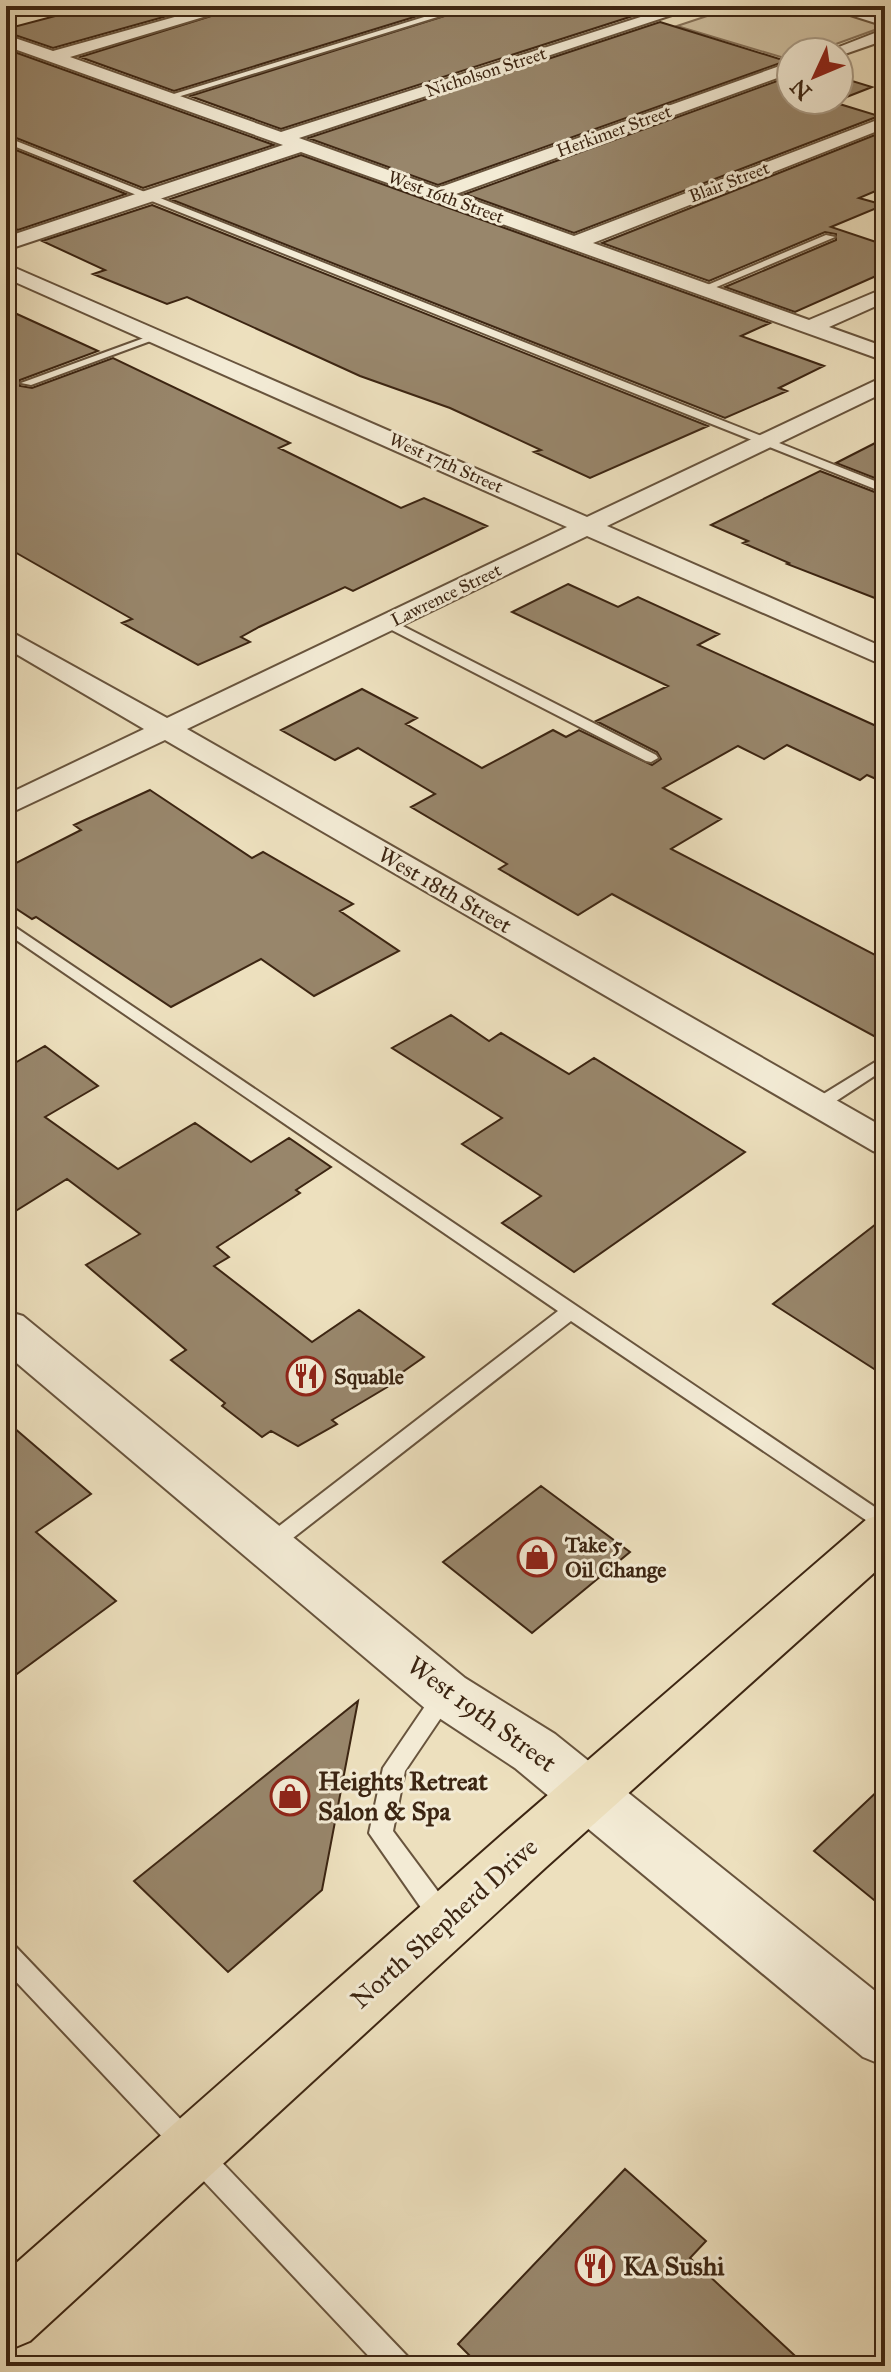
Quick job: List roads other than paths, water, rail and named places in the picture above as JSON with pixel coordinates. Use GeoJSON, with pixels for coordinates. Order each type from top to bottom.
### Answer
{"type":"FeatureCollection","features":[{"type":"Feature","properties":{"kind":"main road","name":"North Shepherd Drive"},"geometry":{"type":"LineString","coordinates":[[6,2317],[885,1533]]}},
{"type":"Feature","properties":{"kind":"street"},"geometry":{"type":"LineString","coordinates":[[54,56],[232,6]]}},
{"type":"Feature","properties":{"kind":"street","name":"Nicholson Street"},"geometry":{"type":"LineString","coordinates":[[282,138],[691,6]]}},
{"type":"Feature","properties":{"kind":"street"},"geometry":{"type":"LineString","coordinates":[[830,6],[885,21]]}},
{"type":"Feature","properties":{"kind":"street"},"geometry":{"type":"LineString","coordinates":[[855,45],[885,34]]}},
{"type":"Feature","properties":{"kind":"street","name":"West 16th Street"},"geometry":{"type":"LineString","coordinates":[[6,40],[885,354]]}},
{"type":"Feature","properties":{"kind":"street","name":"Herkimer Street"},"geometry":{"type":"LineString","coordinates":[[438,194],[775,73]]}},
{"type":"Feature","properties":{"kind":"street","name":"Blair Street"},"geometry":{"type":"LineString","coordinates":[[574,243],[885,122]]}},
{"type":"Feature","properties":{"kind":"street"},"geometry":{"type":"LineString","coordinates":[[6,244],[302,145]]}},
{"type":"Feature","properties":{"kind":"street","name":"West 17th Street"},"geometry":{"type":"LineString","coordinates":[[6,270],[885,658]]}},
{"type":"Feature","properties":{"kind":"street"},"geometry":{"type":"LineString","coordinates":[[810,327],[885,294]]}},
{"type":"Feature","properties":{"kind":"street","name":"Lawrence Street"},"geometry":{"type":"LineString","coordinates":[[6,806],[885,383]]}},
{"type":"Feature","properties":{"kind":"street","name":"West 18th Street"},"geometry":{"type":"LineString","coordinates":[[6,637],[885,1143]]}},
{"type":"Feature","properties":{"kind":"street","name":"West 19th Street"},"geometry":{"type":"LineString","coordinates":[[6,1328],[446,1694],[522,1740],[885,2037]]}},
{"type":"Feature","properties":{"kind":"lane"},"geometry":{"type":"LineString","coordinates":[[168,97],[469,6]]}},
{"type":"Feature","properties":{"kind":"lane"},"geometry":{"type":"LineString","coordinates":[[6,140],[885,489]]}},
{"type":"Feature","properties":{"kind":"lane"},"geometry":{"type":"LineString","coordinates":[[703,289],[830,237]]}},
{"type":"Feature","properties":{"kind":"lane"},"geometry":{"type":"LineString","coordinates":[[27,383],[159,336]]}},
{"type":"Feature","properties":{"kind":"lane"},"geometry":{"type":"LineString","coordinates":[[389,623],[651,758]]}},
{"type":"Feature","properties":{"kind":"lane"},"geometry":{"type":"LineString","coordinates":[[6,926],[885,1525]]}},
{"type":"Feature","properties":{"kind":"lane"},"geometry":{"type":"LineString","coordinates":[[818,1105],[885,1061]]}},
{"type":"Feature","properties":{"kind":"lane"},"geometry":{"type":"LineString","coordinates":[[268,1546],[571,1311]]}},
{"type":"Feature","properties":{"kind":"lane"},"geometry":{"type":"LineString","coordinates":[[446,1694],[394,1768],[381,1833],[446,1922]]}},
{"type":"Feature","properties":{"kind":"lane"},"geometry":{"type":"LineString","coordinates":[[6,1954],[397,2366]]}},
{"type":"Feature","properties":{"kind":"place","name":"Squable"},"geometry":{"type":"Point","coordinates":[306,1376]}},
{"type":"Feature","properties":{"kind":"place","name":"Take 5 Oil Change"},"geometry":{"type":"Point","coordinates":[537,1557]}},
{"type":"Feature","properties":{"kind":"place","name":"Heights Retreat Salon & Spa"},"geometry":{"type":"Point","coordinates":[290,1796]}},
{"type":"Feature","properties":{"kind":"place","name":"KA Sushi"},"geometry":{"type":"Point","coordinates":[595,2266]}}]}
